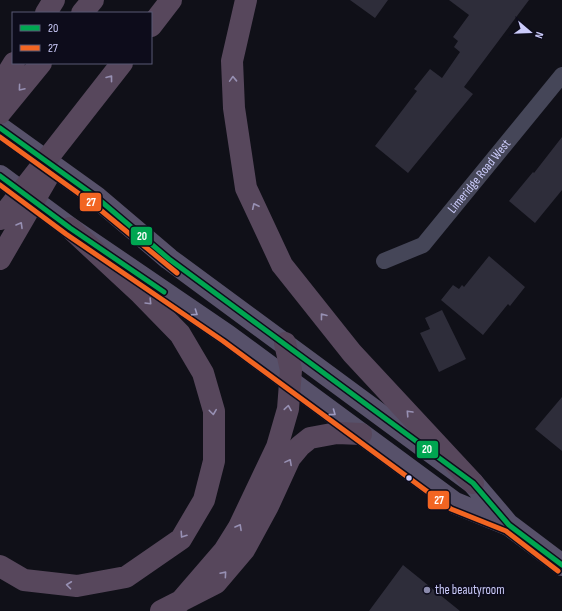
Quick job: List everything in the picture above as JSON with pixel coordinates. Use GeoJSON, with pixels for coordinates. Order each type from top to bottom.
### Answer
{"type":"FeatureCollection","features":[{"type":"Feature","properties":{"kind":"highway"},"geometry":{"type":"LineString","coordinates":[[47,12],[54,0]]}},
{"type":"Feature","properties":{"kind":"highway"},"geometry":{"type":"LineString","coordinates":[[83,12],[93,0]]}},
{"type":"Feature","properties":{"kind":"highway"},"geometry":{"type":"LineString","coordinates":[[152,25],[171,0]]}},
{"type":"Feature","properties":{"kind":"highway"},"geometry":{"type":"LineString","coordinates":[[246,0],[232,61],[234,108],[246,188],[282,265],[352,353],[474,483]]}},
{"type":"Feature","properties":{"kind":"highway"},"geometry":{"type":"LineString","coordinates":[[0,86],[13,64]]}},
{"type":"Feature","properties":{"kind":"highway"},"geometry":{"type":"LineString","coordinates":[[0,113],[40,64]]}},
{"type":"Feature","properties":{"kind":"highway"},"geometry":{"type":"LineString","coordinates":[[0,219],[121,64]]}},
{"type":"Feature","properties":{"kind":"highway"},"geometry":{"type":"LineString","coordinates":[[0,259],[92,100]]}},
{"type":"Feature","properties":{"kind":"highway"},"geometry":{"type":"LineString","coordinates":[[0,566],[24,580],[77,586],[126,577],[181,540],[204,500],[214,461],[214,411],[203,373],[180,334],[141,294],[70,228]]}},
{"type":"Feature","properties":{"kind":"highway"},"geometry":{"type":"LineString","coordinates":[[180,602],[224,551],[239,527],[277,447],[288,409],[291,370],[285,343]]}},
{"type":"Feature","properties":{"kind":"highway"},"geometry":{"type":"LineString","coordinates":[[161,611],[216,583],[244,550],[268,506],[290,458],[300,446],[310,438],[338,433],[362,434]]}},
{"type":"Feature","properties":{"kind":"main road"},"geometry":{"type":"LineString","coordinates":[[0,128],[96,197],[169,259],[474,483],[509,525],[562,565]]}},
{"type":"Feature","properties":{"kind":"main road"},"geometry":{"type":"LineString","coordinates":[[0,176],[70,228],[227,335],[455,503],[509,525]]}},
{"type":"Feature","properties":{"kind":"street","name":"Limeridge Road West"},"geometry":{"type":"LineString","coordinates":[[384,261],[423,245],[562,75]]}},
{"type":"Feature","properties":{"kind":"building"},"geometry":{"type":"Polygon","coordinates":[[[350,0],[388,0],[375,18],[350,0]]]}},
{"type":"Feature","properties":{"kind":"building"},"geometry":{"type":"Polygon","coordinates":[[[449,0],[529,0],[464,87],[473,94],[408,173],[375,146],[417,91],[414,89],[430,69],[442,78],[460,52],[454,47],[458,41],[453,37],[469,15],[449,0]]]}},
{"type":"Feature","properties":{"kind":"building"},"geometry":{"type":"Polygon","coordinates":[[[562,137],[562,190],[535,223],[509,201],[533,172],[534,173],[562,137]]]}},
{"type":"Feature","properties":{"kind":"building"},"geometry":{"type":"Polygon","coordinates":[[[489,256],[525,287],[510,306],[508,304],[483,335],[441,300],[453,285],[459,289],[462,285],[464,287],[489,256]]]}},
{"type":"Feature","properties":{"kind":"building"},"geometry":{"type":"Polygon","coordinates":[[[442,310],[466,359],[439,372],[420,333],[430,329],[425,318],[442,310]]]}},
{"type":"Feature","properties":{"kind":"building"},"geometry":{"type":"Polygon","coordinates":[[[562,397],[562,451],[535,429],[562,397]]]}},
{"type":"Feature","properties":{"kind":"building"},"geometry":{"type":"Polygon","coordinates":[[[403,565],[460,611],[369,611],[403,565]]]}},
{"type":"Feature","properties":{"kind":"transit line","name":"20"},"geometry":{"type":"LineString","coordinates":[[0,128],[96,197],[169,259],[473,483],[509,525],[562,565]]}},
{"type":"Feature","properties":{"kind":"transit line","name":"27"},"geometry":{"type":"LineString","coordinates":[[0,137],[92,203],[177,273]]}},
{"type":"Feature","properties":{"kind":"transit line","name":"20"},"geometry":{"type":"LineString","coordinates":[[0,176],[70,228],[164,292]]}},
{"type":"Feature","properties":{"kind":"transit line","name":"27"},"geometry":{"type":"LineString","coordinates":[[0,185],[66,234],[223,341],[451,509],[506,531],[558,571]]}},
{"type":"Feature","properties":{"kind":"place","name":"the beautyroom"},"geometry":{"type":"Point","coordinates":[427,590]}}]}
